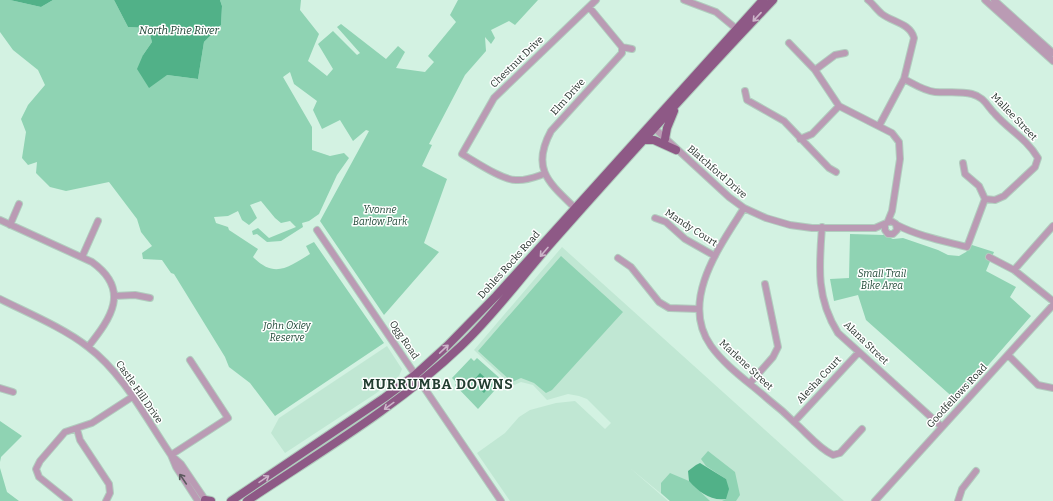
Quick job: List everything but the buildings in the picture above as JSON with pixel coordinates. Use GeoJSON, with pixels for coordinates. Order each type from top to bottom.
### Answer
{"type":"FeatureCollection","features":[{"type":"Feature","properties":{"kind":"main road","name":"Dohles Rocks Road"},"geometry":{"type":"LineString","coordinates":[[247,501],[380,412],[420,382],[482,325],[552,242],[645,140],[652,127],[678,103],[739,31],[762,0]]}},
{"type":"Feature","properties":{"kind":"main road","name":"Dohles Rocks Road"},"geometry":{"type":"LineString","coordinates":[[232,501],[384,398],[415,375],[471,323],[574,207],[652,127],[739,31],[773,0]]}},
{"type":"Feature","properties":{"kind":"main road"},"geometry":{"type":"LineString","coordinates":[[665,139],[667,128],[678,103]]}},
{"type":"Feature","properties":{"kind":"main road"},"geometry":{"type":"LineString","coordinates":[[645,140],[654,140],[676,150]]}},
{"type":"Feature","properties":{"kind":"street","name":"Chestnut Drive"},"geometry":{"type":"LineString","coordinates":[[544,174],[531,179],[515,181],[502,176],[462,154],[494,98],[596,0]]}},
{"type":"Feature","properties":{"kind":"street"},"geometry":{"type":"LineString","coordinates":[[684,0],[716,12],[739,31]]}},
{"type":"Feature","properties":{"kind":"street"},"geometry":{"type":"LineString","coordinates":[[868,0],[881,14],[906,27],[913,33],[914,42],[904,79],[879,126]]}},
{"type":"Feature","properties":{"kind":"street"},"geometry":{"type":"LineString","coordinates":[[985,0],[994,2],[1053,53]]}},
{"type":"Feature","properties":{"kind":"street"},"geometry":{"type":"LineString","coordinates":[[994,2],[1053,61]]}},
{"type":"Feature","properties":{"kind":"street"},"geometry":{"type":"LineString","coordinates":[[589,7],[622,47],[632,49]]}},
{"type":"Feature","properties":{"kind":"street"},"geometry":{"type":"LineString","coordinates":[[789,43],[815,70],[839,106],[894,135],[901,147],[891,226]]}},
{"type":"Feature","properties":{"kind":"street","name":"Elm Drive"},"geometry":{"type":"LineString","coordinates":[[544,174],[543,146],[551,131],[622,53],[622,47]]}},
{"type":"Feature","properties":{"kind":"street"},"geometry":{"type":"LineString","coordinates":[[815,70],[835,55],[845,53]]}},
{"type":"Feature","properties":{"kind":"street","name":"Mallee Street"},"geometry":{"type":"LineString","coordinates":[[904,79],[924,89],[934,92],[963,92],[981,97],[995,115],[1020,135],[1034,152],[1038,158],[1035,167],[1004,196],[995,200],[985,199]]}},
{"type":"Feature","properties":{"kind":"street"},"geometry":{"type":"LineString","coordinates":[[746,91],[747,100],[784,121],[829,168],[836,172]]}},
{"type":"Feature","properties":{"kind":"street"},"geometry":{"type":"LineString","coordinates":[[800,139],[812,134],[839,106]]}},
{"type":"Feature","properties":{"kind":"street","name":"Blatchford Drive"},"geometry":{"type":"LineString","coordinates":[[652,127],[729,198],[744,208],[781,223],[805,227],[875,228],[891,226],[967,247],[985,199]]}},
{"type":"Feature","properties":{"kind":"street"},"geometry":{"type":"LineString","coordinates":[[963,163],[965,174],[979,186],[985,199]]}},
{"type":"Feature","properties":{"kind":"street"},"geometry":{"type":"LineString","coordinates":[[544,174],[551,185],[574,207]]}},
{"type":"Feature","properties":{"kind":"street"},"geometry":{"type":"LineString","coordinates":[[10,225],[19,204]]}},
{"type":"Feature","properties":{"kind":"street","name":"Marlene Street"},"geometry":{"type":"LineString","coordinates":[[744,208],[715,256],[701,290],[699,309],[706,338],[711,346],[825,452],[833,455],[840,453],[862,429]]}},
{"type":"Feature","properties":{"kind":"street","name":"Mandy Court"},"geometry":{"type":"LineString","coordinates":[[655,218],[666,222],[685,239],[715,256]]}},
{"type":"Feature","properties":{"kind":"street"},"geometry":{"type":"LineString","coordinates":[[0,220],[82,257],[101,269],[108,277],[114,296],[110,317],[88,346]]}},
{"type":"Feature","properties":{"kind":"street"},"geometry":{"type":"LineString","coordinates":[[82,257],[98,221]]}},
{"type":"Feature","properties":{"kind":"street"},"geometry":{"type":"LineString","coordinates":[[1014,270],[1053,226]]}},
{"type":"Feature","properties":{"kind":"street","name":"Alana Street"},"geometry":{"type":"LineString","coordinates":[[822,227],[820,262],[822,296],[828,316],[838,333],[942,427]]}},
{"type":"Feature","properties":{"kind":"street","name":"Ogg Road"},"geometry":{"type":"LineString","coordinates":[[317,230],[501,501]]}},
{"type":"Feature","properties":{"kind":"street"},"geometry":{"type":"LineString","coordinates":[[989,257],[1014,270],[1053,301]]}},
{"type":"Feature","properties":{"kind":"street"},"geometry":{"type":"LineString","coordinates":[[618,258],[631,267],[659,302],[669,308],[699,309]]}},
{"type":"Feature","properties":{"kind":"street"},"geometry":{"type":"LineString","coordinates":[[750,383],[773,357],[778,347],[765,284]]}},
{"type":"Feature","properties":{"kind":"street"},"geometry":{"type":"LineString","coordinates":[[114,296],[135,295],[150,298]]}},
{"type":"Feature","properties":{"kind":"street","name":"Castle Hill Drive"},"geometry":{"type":"LineString","coordinates":[[0,299],[88,346],[111,369],[132,397],[171,455],[181,464],[205,501]]}},
{"type":"Feature","properties":{"kind":"street","name":"Goodfellows Road"},"geometry":{"type":"LineString","coordinates":[[876,501],[1053,305]]}},
{"type":"Feature","properties":{"kind":"street","name":"Alesha Court"},"geometry":{"type":"LineString","coordinates":[[794,422],[859,352]]}},
{"type":"Feature","properties":{"kind":"street"},"geometry":{"type":"LineString","coordinates":[[1008,355],[1038,385],[1053,388]]}},
{"type":"Feature","properties":{"kind":"street"},"geometry":{"type":"LineString","coordinates":[[171,455],[228,418],[190,360]]}},
{"type":"Feature","properties":{"kind":"street"},"geometry":{"type":"LineString","coordinates":[[0,388],[13,392]]}},
{"type":"Feature","properties":{"kind":"street"},"geometry":{"type":"LineString","coordinates":[[69,501],[39,477],[36,469],[40,461],[61,435],[69,430],[77,429],[92,423],[132,397]]}},
{"type":"Feature","properties":{"kind":"street"},"geometry":{"type":"LineString","coordinates":[[77,429],[80,440],[109,484],[110,493],[106,501]]}},
{"type":"Feature","properties":{"kind":"street"},"geometry":{"type":"LineString","coordinates":[[958,501],[962,489],[976,471]]}},
{"type":"Feature","properties":{"kind":"shaded area"},"geometry":{"type":"Polygon","coordinates":[[[562,247],[844,501],[670,501],[630,468],[668,501],[510,501],[477,453],[505,433],[519,417],[530,410],[556,403],[575,401],[605,429],[611,423],[587,399],[579,396],[568,394],[547,400],[533,385],[521,382],[512,386],[474,350],[562,247]]]}},
{"type":"Feature","properties":{"kind":"shaded area"},"geometry":{"type":"Polygon","coordinates":[[[387,346],[402,369],[399,376],[375,394],[285,453],[271,433],[279,418],[387,346]]]}},
{"type":"Feature","properties":{"kind":"green space"},"geometry":{"type":"Polygon","coordinates":[[[0,0],[10,0],[41,7],[53,0],[114,0],[128,27],[148,28],[152,42],[143,55],[167,75],[198,79],[204,42],[221,25],[222,6],[220,0],[301,0],[300,10],[319,34],[308,61],[327,76],[333,69],[318,44],[333,31],[357,55],[360,53],[337,27],[341,24],[386,59],[398,46],[405,52],[396,68],[425,72],[434,62],[428,56],[456,22],[450,15],[458,0],[538,0],[515,25],[509,21],[491,30],[495,38],[491,44],[485,37],[486,51],[465,75],[429,144],[432,145],[422,166],[447,179],[424,243],[439,252],[384,315],[320,221],[369,131],[366,130],[353,141],[340,120],[322,129],[313,110],[317,101],[294,84],[290,72],[283,77],[312,127],[312,150],[330,156],[344,153],[349,158],[337,175],[319,214],[309,221],[302,223],[303,227],[281,241],[267,242],[257,234],[253,235],[252,231],[258,228],[269,238],[296,227],[290,221],[281,223],[261,201],[250,205],[257,218],[249,225],[242,220],[238,211],[228,216],[214,217],[216,223],[228,227],[229,230],[258,249],[253,257],[268,268],[282,269],[295,263],[310,254],[306,246],[314,242],[384,343],[275,416],[250,383],[229,367],[225,357],[174,274],[171,273],[162,260],[143,259],[142,253],[152,246],[141,232],[137,219],[109,182],[66,191],[50,187],[36,173],[37,162],[28,165],[22,158],[26,132],[21,119],[28,105],[45,85],[38,70],[13,50],[0,32],[0,0]]]}},
{"type":"Feature","properties":{"kind":"green space","name":"Small Trail Bike Area"},"geometry":{"type":"Polygon","coordinates":[[[850,234],[884,235],[893,239],[903,238],[948,255],[959,256],[966,252],[972,245],[994,252],[986,271],[1016,287],[1010,297],[1031,316],[957,401],[866,320],[858,295],[834,301],[830,279],[849,278],[850,234]]]}},
{"type":"Feature","properties":{"kind":"green space"},"geometry":{"type":"Polygon","coordinates":[[[561,256],[623,312],[552,390],[546,393],[534,383],[521,378],[512,382],[478,351],[561,256]]]}},
{"type":"Feature","properties":{"kind":"green space"},"geometry":{"type":"Polygon","coordinates":[[[471,358],[474,361],[477,358],[503,381],[478,409],[455,385],[457,383],[452,378],[471,358]]]}},
{"type":"Feature","properties":{"kind":"green space"},"geometry":{"type":"Polygon","coordinates":[[[0,421],[22,436],[1,457],[0,462],[0,421]]]}},
{"type":"Feature","properties":{"kind":"green space"},"geometry":{"type":"Polygon","coordinates":[[[708,451],[735,472],[740,495],[736,501],[722,501],[726,499],[726,479],[706,466],[701,459],[708,451]]]}},
{"type":"Feature","properties":{"kind":"green space"},"geometry":{"type":"Polygon","coordinates":[[[0,468],[7,492],[19,501],[0,501],[0,468]]]}},
{"type":"Feature","properties":{"kind":"green space"},"geometry":{"type":"Polygon","coordinates":[[[670,473],[689,481],[710,501],[670,501],[661,493],[661,483],[670,473]]]}},
{"type":"Feature","properties":{"kind":"water"},"geometry":{"type":"Polygon","coordinates":[[[10,0],[53,0],[41,7],[10,0]]]}},
{"type":"Feature","properties":{"kind":"water","name":"North Pine River"},"geometry":{"type":"Polygon","coordinates":[[[114,0],[220,0],[222,6],[221,25],[204,42],[198,79],[167,75],[149,88],[137,69],[143,55],[152,42],[148,28],[128,27],[114,0]]]}},
{"type":"Feature","properties":{"kind":"water"},"geometry":{"type":"Polygon","coordinates":[[[480,373],[492,384],[484,393],[472,382],[480,373]]]}},
{"type":"Feature","properties":{"kind":"water"},"geometry":{"type":"Polygon","coordinates":[[[700,463],[726,479],[729,489],[726,499],[715,499],[705,495],[689,481],[688,471],[700,463]]]}},
{"type":"Feature","properties":{"kind":"district","name":"MURRUMBA DOWNS"},"geometry":{"type":"Point","coordinates":[438,384]}},
{"type":"Feature","properties":{"kind":"park label","name":"Yvonne Barlow Park"},"geometry":{"type":"Point","coordinates":[380,216]}},
{"type":"Feature","properties":{"kind":"park label","name":"John Oxley Reserve"},"geometry":{"type":"Point","coordinates":[287,332]}}]}
